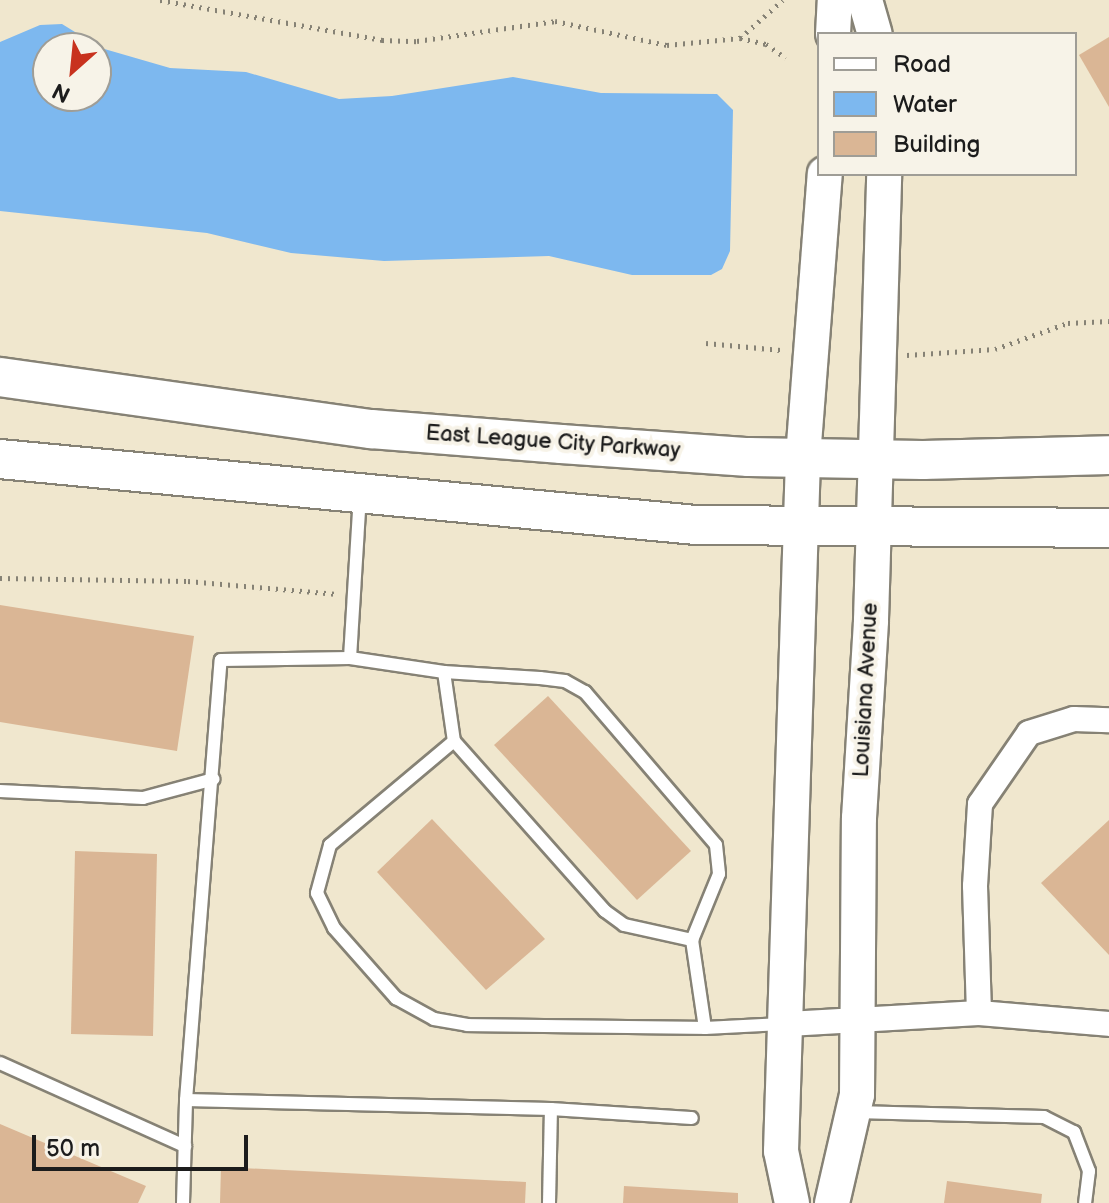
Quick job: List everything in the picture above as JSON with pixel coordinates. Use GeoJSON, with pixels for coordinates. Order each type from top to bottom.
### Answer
{"type":"FeatureCollection","features":[{"type":"Feature","properties":{"kind":"main road","name":"East League City Parkway"},"geometry":{"type":"LineString","coordinates":[[0,377],[371,429],[803,457],[1109,455]]}},
{"type":"Feature","properties":{"kind":"main road"},"geometry":{"type":"LineString","coordinates":[[0,459],[360,496],[696,525],[874,529],[1109,528]]}},
{"type":"Feature","properties":{"kind":"street"},"geometry":{"type":"LineString","coordinates":[[833,32],[835,0]]}},
{"type":"Feature","properties":{"kind":"street"},"geometry":{"type":"LineString","coordinates":[[865,0],[874,32]]}},
{"type":"Feature","properties":{"kind":"street"},"geometry":{"type":"LineString","coordinates":[[792,1203],[781,1151],[788,1024],[803,457],[825,176]]}},
{"type":"Feature","properties":{"kind":"street","name":"Louisiana Avenue"},"geometry":{"type":"LineString","coordinates":[[832,1203],[853,1112],[859,818],[874,529],[884,176]]}},
{"type":"Feature","properties":{"kind":"street"},"geometry":{"type":"LineString","coordinates":[[979,1013],[975,886],[980,804],[1029,733],[1074,719],[1109,720]]}},
{"type":"Feature","properties":{"kind":"street"},"geometry":{"type":"LineString","coordinates":[[788,1024],[857,1017],[979,1013],[1109,1024]]}},
{"type":"Feature","properties":{"kind":"lane"},"geometry":{"type":"LineString","coordinates":[[350,658],[360,496]]}},
{"type":"Feature","properties":{"kind":"lane"},"geometry":{"type":"LineString","coordinates":[[183,1203],[186,1100],[214,779],[221,660],[350,658],[444,672],[565,681],[585,692],[716,845],[719,874],[692,940],[705,1028]]}},
{"type":"Feature","properties":{"kind":"lane"},"geometry":{"type":"LineString","coordinates":[[444,672],[454,741],[605,911],[624,925],[692,940]]}},
{"type":"Feature","properties":{"kind":"lane"},"geometry":{"type":"LineString","coordinates":[[454,741],[330,845],[317,893],[334,928],[396,998],[434,1019],[467,1025],[705,1028],[788,1024]]}},
{"type":"Feature","properties":{"kind":"lane"},"geometry":{"type":"LineString","coordinates":[[0,791],[143,798],[214,779]]}},
{"type":"Feature","properties":{"kind":"lane"},"geometry":{"type":"LineString","coordinates":[[0,1063],[185,1146]]}},
{"type":"Feature","properties":{"kind":"lane"},"geometry":{"type":"LineString","coordinates":[[186,1100],[551,1109],[692,1118]]}},
{"type":"Feature","properties":{"kind":"lane"},"geometry":{"type":"LineString","coordinates":[[549,1203],[551,1109]]}},
{"type":"Feature","properties":{"kind":"lane"},"geometry":{"type":"LineString","coordinates":[[853,1112],[1044,1117],[1074,1132],[1089,1171],[1085,1203]]}},
{"type":"Feature","properties":{"kind":"path"},"geometry":{"type":"LineString","coordinates":[[160,0],[382,40],[417,41],[555,21],[667,45],[740,38],[766,44],[786,58]]}},
{"type":"Feature","properties":{"kind":"path"},"geometry":{"type":"LineString","coordinates":[[740,38],[783,0]]}},
{"type":"Feature","properties":{"kind":"path"},"geometry":{"type":"LineString","coordinates":[[0,578],[188,581],[354,595]]}},
{"type":"Feature","properties":{"kind":"water"},"geometry":{"type":"Polygon","coordinates":[[[62,24],[75,32],[32,32],[32,112],[112,112],[112,51],[170,68],[246,72],[339,99],[392,96],[513,77],[601,93],[717,94],[733,110],[730,251],[722,269],[711,275],[632,275],[549,256],[384,261],[291,253],[207,233],[0,211],[0,42],[40,25],[62,24]]]}},
{"type":"Feature","properties":{"kind":"building"},"geometry":{"type":"Polygon","coordinates":[[[1109,37],[1109,107],[1079,55],[1109,37]]]}},
{"type":"Feature","properties":{"kind":"building"},"geometry":{"type":"Polygon","coordinates":[[[0,605],[194,636],[177,751],[0,722],[0,605]]]}},
{"type":"Feature","properties":{"kind":"building"},"geometry":{"type":"Polygon","coordinates":[[[548,696],[691,851],[637,900],[494,745],[548,696]]]}},
{"type":"Feature","properties":{"kind":"building"},"geometry":{"type":"Polygon","coordinates":[[[432,819],[545,939],[486,990],[377,872],[432,819]]]}},
{"type":"Feature","properties":{"kind":"building"},"geometry":{"type":"Polygon","coordinates":[[[1109,820],[1109,955],[1041,883],[1109,820]]]}},
{"type":"Feature","properties":{"kind":"building"},"geometry":{"type":"Polygon","coordinates":[[[75,851],[157,854],[153,1036],[71,1034],[75,851]]]}},
{"type":"Feature","properties":{"kind":"building"},"geometry":{"type":"Polygon","coordinates":[[[0,1124],[146,1186],[138,1203],[0,1203],[0,1124]]]}},
{"type":"Feature","properties":{"kind":"building"},"geometry":{"type":"Polygon","coordinates":[[[221,1167],[526,1182],[525,1203],[220,1203],[221,1167]]]}},
{"type":"Feature","properties":{"kind":"building"},"geometry":{"type":"Polygon","coordinates":[[[947,1181],[1042,1194],[1041,1203],[944,1203],[947,1181]]]}},
{"type":"Feature","properties":{"kind":"building"},"geometry":{"type":"Polygon","coordinates":[[[624,1186],[738,1193],[738,1203],[623,1203],[624,1186]]]}}]}
